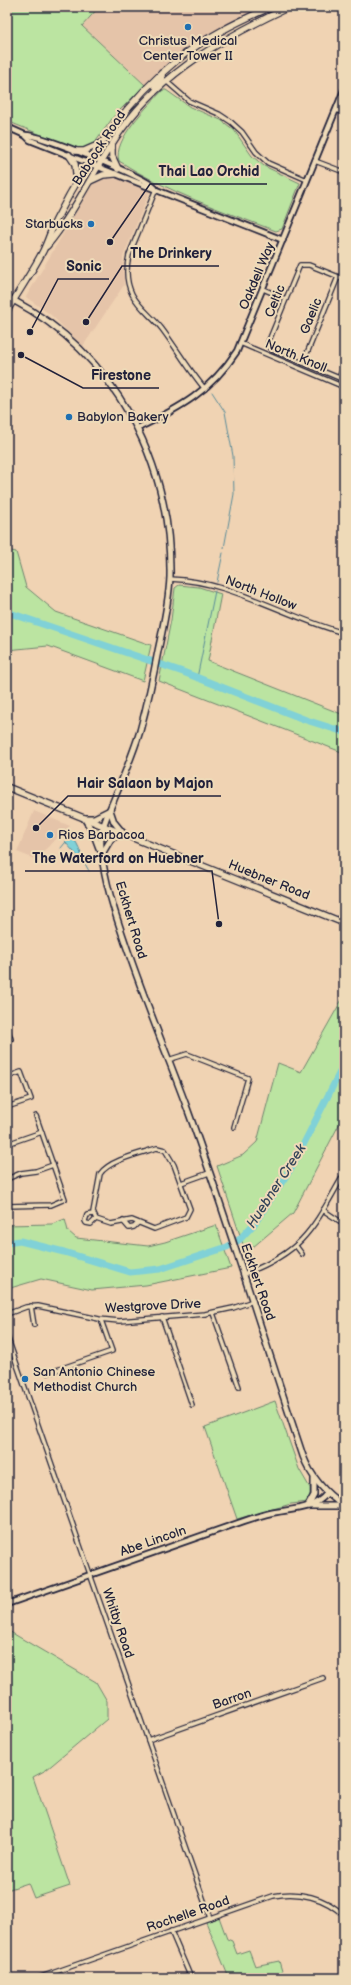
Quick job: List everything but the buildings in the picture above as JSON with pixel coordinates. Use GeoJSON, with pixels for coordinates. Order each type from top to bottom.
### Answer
{"type":"FeatureCollection","features":[{"type":"Feature","properties":{"kind":"main road","name":"Babcock Road"},"geometry":{"type":"LineString","coordinates":[[7,311],[43,250],[56,221],[77,184],[102,142],[129,106],[162,73],[193,49],[231,25],[270,7]]}},
{"type":"Feature","properties":{"kind":"main road","name":"Babcock Road"},"geometry":{"type":"LineString","coordinates":[[43,250],[64,226],[122,129],[146,101],[166,81],[198,55],[235,34],[289,7]]}},
{"type":"Feature","properties":{"kind":"main road"},"geometry":{"type":"LineString","coordinates":[[231,25],[235,34]]}},
{"type":"Feature","properties":{"kind":"main road"},"geometry":{"type":"LineString","coordinates":[[146,101],[147,94],[162,79],[162,73]]}},
{"type":"Feature","properties":{"kind":"main road"},"geometry":{"type":"LineString","coordinates":[[75,151],[89,150],[102,142]]}},
{"type":"Feature","properties":{"kind":"main road"},"geometry":{"type":"LineString","coordinates":[[90,181],[103,175],[117,172],[112,156],[112,145]]}},
{"type":"Feature","properties":{"kind":"main road"},"geometry":{"type":"LineString","coordinates":[[69,155],[76,164],[77,184]]}},
{"type":"Feature","properties":{"kind":"main road","name":"Eckhert Road"},"geometry":{"type":"LineString","coordinates":[[13,300],[47,320],[76,345],[110,382],[138,428],[149,453],[164,502],[170,548],[170,579],[166,610],[153,678],[139,733],[104,826],[101,843],[102,855],[115,913],[150,1015],[168,1060],[244,1274],[303,1456],[314,1478],[343,1506]]}},
{"type":"Feature","properties":{"kind":"main road","name":"Huebner Road"},"geometry":{"type":"LineString","coordinates":[[7,787],[344,923]]}},
{"type":"Feature","properties":{"kind":"main road"},"geometry":{"type":"LineString","coordinates":[[84,818],[94,818],[110,810],[114,822],[123,833],[111,839],[102,855]]}},
{"type":"Feature","properties":{"kind":"main road"},"geometry":{"type":"LineString","coordinates":[[84,818],[94,832],[102,855]]}},
{"type":"Feature","properties":{"kind":"main road"},"geometry":{"type":"LineString","coordinates":[[314,1478],[315,1491],[308,1506],[343,1506]]}},
{"type":"Feature","properties":{"kind":"street"},"geometry":{"type":"LineString","coordinates":[[166,81],[189,101],[219,114],[231,122],[242,132],[256,152],[268,163],[307,180]]}},
{"type":"Feature","properties":{"kind":"street","name":"Oakdell Way"},"geometry":{"type":"LineString","coordinates":[[138,428],[179,408],[205,389],[224,370],[240,343],[336,110],[342,102],[344,90]]}},
{"type":"Feature","properties":{"kind":"street"},"geometry":{"type":"LineString","coordinates":[[336,110],[344,113]]}},
{"type":"Feature","properties":{"kind":"street"},"geometry":{"type":"LineString","coordinates":[[7,127],[25,135],[30,140],[69,155],[101,162],[117,172]]}},
{"type":"Feature","properties":{"kind":"street"},"geometry":{"type":"LineString","coordinates":[[25,135],[33,135],[75,151],[98,167],[149,182],[156,189],[283,240]]}},
{"type":"Feature","properties":{"kind":"street"},"geometry":{"type":"LineString","coordinates":[[315,160],[344,172]]}},
{"type":"Feature","properties":{"kind":"street"},"geometry":{"type":"LineString","coordinates":[[156,189],[129,255],[127,272],[128,284],[139,304],[161,328],[183,362],[205,389]]}},
{"type":"Feature","properties":{"kind":"street","name":"Celtic"},"geometry":{"type":"LineString","coordinates":[[303,363],[272,350],[268,346],[286,299],[301,264],[306,264],[338,276]]}},
{"type":"Feature","properties":{"kind":"street"},"geometry":{"type":"LineString","coordinates":[[338,276],[344,279]]}},
{"type":"Feature","properties":{"kind":"street","name":"Gaelic"},"geometry":{"type":"LineString","coordinates":[[303,363],[338,276]]}},
{"type":"Feature","properties":{"kind":"street"},"geometry":{"type":"LineString","coordinates":[[263,289],[286,299]]}},
{"type":"Feature","properties":{"kind":"street","name":"Eckhert Road"},"geometry":{"type":"LineString","coordinates":[[7,297],[13,300]]}},
{"type":"Feature","properties":{"kind":"street","name":"North Knoll"},"geometry":{"type":"LineString","coordinates":[[240,343],[344,387]]}},
{"type":"Feature","properties":{"kind":"street"},"geometry":{"type":"LineString","coordinates":[[303,363],[344,380]]}},
{"type":"Feature","properties":{"kind":"street"},"geometry":{"type":"LineString","coordinates":[[339,378],[344,366]]}},
{"type":"Feature","properties":{"kind":"street","name":"North Hollow"},"geometry":{"type":"LineString","coordinates":[[170,579],[201,582],[224,588],[310,622],[344,633]]}},
{"type":"Feature","properties":{"kind":"street"},"geometry":{"type":"LineString","coordinates":[[7,1028],[11,1039],[7,1041]]}},
{"type":"Feature","properties":{"kind":"street"},"geometry":{"type":"LineString","coordinates":[[168,1060],[187,1054],[248,1078],[234,1127]]}},
{"type":"Feature","properties":{"kind":"street"},"geometry":{"type":"LineString","coordinates":[[7,1077],[21,1072],[31,1100],[7,1107]]}},
{"type":"Feature","properties":{"kind":"street"},"geometry":{"type":"LineString","coordinates":[[7,1206],[51,1205],[65,1198],[36,1116]]}},
{"type":"Feature","properties":{"kind":"street"},"geometry":{"type":"LineString","coordinates":[[7,1144],[42,1132]]}},
{"type":"Feature","properties":{"kind":"street"},"geometry":{"type":"LineString","coordinates":[[157,1148],[162,1149],[171,1160],[181,1183],[190,1209],[186,1217],[154,1229],[132,1220],[108,1224],[96,1219],[93,1214],[100,1174],[106,1167],[121,1160],[157,1148]]}},
{"type":"Feature","properties":{"kind":"street"},"geometry":{"type":"LineString","coordinates":[[7,1179],[53,1165]]}},
{"type":"Feature","properties":{"kind":"street"},"geometry":{"type":"LineString","coordinates":[[181,1183],[209,1173]]}},
{"type":"Feature","properties":{"kind":"street"},"geometry":{"type":"LineString","coordinates":[[244,1274],[272,1263],[296,1246],[309,1232],[344,1174]]}},
{"type":"Feature","properties":{"kind":"street"},"geometry":{"type":"LineString","coordinates":[[323,1210],[344,1224]]}},
{"type":"Feature","properties":{"kind":"street"},"geometry":{"type":"LineString","coordinates":[[93,1214],[87,1215],[85,1221],[88,1224],[94,1222],[96,1219]]}},
{"type":"Feature","properties":{"kind":"street"},"geometry":{"type":"LineString","coordinates":[[123,1221],[130,1228],[134,1227],[138,1223]]}},
{"type":"Feature","properties":{"kind":"street"},"geometry":{"type":"LineString","coordinates":[[296,1246],[302,1254]]}},
{"type":"Feature","properties":{"kind":"street","name":"Westgrove Drive"},"geometry":{"type":"LineString","coordinates":[[7,1314],[31,1306],[38,1306],[101,1320],[119,1320],[213,1313],[253,1301]]}},
{"type":"Feature","properties":{"kind":"street"},"geometry":{"type":"LineString","coordinates":[[31,1306],[34,1325]]}},
{"type":"Feature","properties":{"kind":"street"},"geometry":{"type":"LineString","coordinates":[[213,1313],[239,1388]]}},
{"type":"Feature","properties":{"kind":"street"},"geometry":{"type":"LineString","coordinates":[[162,1317],[192,1405]]}},
{"type":"Feature","properties":{"kind":"street"},"geometry":{"type":"LineString","coordinates":[[48,1373],[112,1351],[101,1320]]}},
{"type":"Feature","properties":{"kind":"street","name":"Whitby Road"},"geometry":{"type":"LineString","coordinates":[[7,1336],[210,1918]]}},
{"type":"Feature","properties":{"kind":"street","name":"Abe Lincoln"},"geometry":{"type":"LineString","coordinates":[[7,1604],[244,1521],[270,1513],[308,1506],[327,1492]]}},
{"type":"Feature","properties":{"kind":"street","name":"Barron"},"geometry":{"type":"LineString","coordinates":[[148,1740],[323,1678]]}},
{"type":"Feature","properties":{"kind":"street","name":"Rochelle Road"},"geometry":{"type":"LineString","coordinates":[[38,1978],[266,1897],[292,1894],[318,1899],[334,1907],[344,1916]]}},
{"type":"Feature","properties":{"kind":"street"},"geometry":{"type":"LineString","coordinates":[[171,1931],[191,1978]]}},
{"type":"Feature","properties":{"kind":"shaded area"},"geometry":{"type":"Polygon","coordinates":[[[99,7],[264,7],[206,37],[170,63],[145,85],[82,26],[99,7]]]}},
{"type":"Feature","properties":{"kind":"shaded area"},"geometry":{"type":"Polygon","coordinates":[[[105,177],[125,181],[150,191],[123,257],[124,285],[83,346],[51,315],[26,297],[92,185],[105,177]]]}},
{"type":"Feature","properties":{"kind":"shaded area"},"geometry":{"type":"Polygon","coordinates":[[[34,811],[70,826],[35,859],[17,852],[34,811]]]}},
{"type":"Feature","properties":{"kind":"green space"},"geometry":{"type":"Polygon","coordinates":[[[7,7],[99,7],[82,26],[145,85],[114,116],[94,144],[89,148],[78,149],[71,147],[7,121],[7,7]]]}},
{"type":"Feature","properties":{"kind":"green space"},"geometry":{"type":"Polygon","coordinates":[[[163,90],[166,90],[190,107],[221,120],[234,130],[252,156],[264,166],[300,183],[282,229],[276,231],[196,200],[156,182],[119,161],[118,153],[126,133],[133,123],[163,90]]]}},
{"type":"Feature","properties":{"kind":"green space"},"geometry":{"type":"Polygon","coordinates":[[[7,550],[16,552],[26,587],[56,612],[151,645],[143,681],[48,646],[7,650],[7,550]]]}},
{"type":"Feature","properties":{"kind":"green space"},"geometry":{"type":"Polygon","coordinates":[[[179,585],[199,587],[221,594],[208,661],[344,715],[344,753],[159,681],[171,620],[175,588],[179,585]]]}},
{"type":"Feature","properties":{"kind":"green space"},"geometry":{"type":"Polygon","coordinates":[[[344,996],[344,1115],[293,1213],[246,1253],[217,1166],[243,1155],[257,1142],[278,1063],[301,1072],[344,996]]]}},
{"type":"Feature","properties":{"kind":"green space"},"geometry":{"type":"Polygon","coordinates":[[[65,1219],[68,1231],[76,1238],[148,1246],[216,1225],[231,1268],[146,1285],[92,1290],[41,1279],[7,1289],[7,1225],[52,1224],[65,1219]]]}},
{"type":"Feature","properties":{"kind":"green space"},"geometry":{"type":"Polygon","coordinates":[[[275,1401],[299,1469],[310,1488],[310,1498],[308,1502],[291,1504],[237,1519],[205,1427],[275,1401]]]}},
{"type":"Feature","properties":{"kind":"green space"},"geometry":{"type":"Polygon","coordinates":[[[7,1630],[96,1682],[107,1701],[107,1719],[46,1770],[33,1777],[70,1886],[34,1898],[28,1883],[7,1890],[7,1630]]]}},
{"type":"Feature","properties":{"kind":"green space"},"geometry":{"type":"Polygon","coordinates":[[[219,1917],[227,1939],[232,1941],[237,1954],[249,1950],[255,1966],[279,1961],[284,1978],[229,1978],[206,1922],[219,1917]]]}},
{"type":"Feature","properties":{"kind":"water"},"geometry":{"type":"Polygon","coordinates":[[[71,837],[79,848],[82,861],[65,842],[71,837]]]}},
{"type":"Feature","properties":{"kind":"waterway"},"geometry":{"type":"LineString","coordinates":[[212,392],[225,412],[233,456],[234,494],[224,548]]}},
{"type":"Feature","properties":{"kind":"waterway"},"geometry":{"type":"LineString","coordinates":[[217,582],[223,553]]}},
{"type":"Feature","properties":{"kind":"waterway"},"geometry":{"type":"LineString","coordinates":[[197,678],[215,591]]}},
{"type":"Feature","properties":{"kind":"waterway"},"geometry":{"type":"LineString","coordinates":[[7,612],[183,672],[306,720],[344,732]]}},
{"type":"Feature","properties":{"kind":"waterway"},"geometry":{"type":"LineString","coordinates":[[61,848],[65,843]]}},
{"type":"Feature","properties":{"kind":"waterway"},"geometry":{"type":"LineString","coordinates":[[83,860],[89,871]]}},
{"type":"Feature","properties":{"kind":"waterway","name":"Huebner Creek"},"geometry":{"type":"LineString","coordinates":[[7,1243],[20,1241],[64,1252],[130,1272],[160,1269],[227,1247],[239,1240],[254,1224],[293,1165],[344,1064]]}},
{"type":"Feature","properties":{"kind":"place","name":"Christus Medical Center Tower II"},"geometry":{"type":"Point","coordinates":[188,27]}},
{"type":"Feature","properties":{"kind":"place","name":"Starbucks"},"geometry":{"type":"Point","coordinates":[91,224]}},
{"type":"Feature","properties":{"kind":"place","name":"Thai Lao Orchid"},"geometry":{"type":"Point","coordinates":[110,242]}},
{"type":"Feature","properties":{"kind":"place","name":"The Drinkery"},"geometry":{"type":"Point","coordinates":[86,322]}},
{"type":"Feature","properties":{"kind":"place","name":"Sonic"},"geometry":{"type":"Point","coordinates":[30,332]}},
{"type":"Feature","properties":{"kind":"place","name":"Firestone"},"geometry":{"type":"Point","coordinates":[21,355]}},
{"type":"Feature","properties":{"kind":"place","name":"Babylon Bakery"},"geometry":{"type":"Point","coordinates":[69,417]}},
{"type":"Feature","properties":{"kind":"place","name":"Hair Salaon by Majon"},"geometry":{"type":"Point","coordinates":[36,828]}},
{"type":"Feature","properties":{"kind":"place","name":"Rios Barbacoa"},"geometry":{"type":"Point","coordinates":[50,835]}},
{"type":"Feature","properties":{"kind":"place","name":"The Waterford on Huebner"},"geometry":{"type":"Point","coordinates":[219,924]}},
{"type":"Feature","properties":{"kind":"place","name":"San Antonio Chinese Methodist Church"},"geometry":{"type":"Point","coordinates":[25,1379]}}]}
